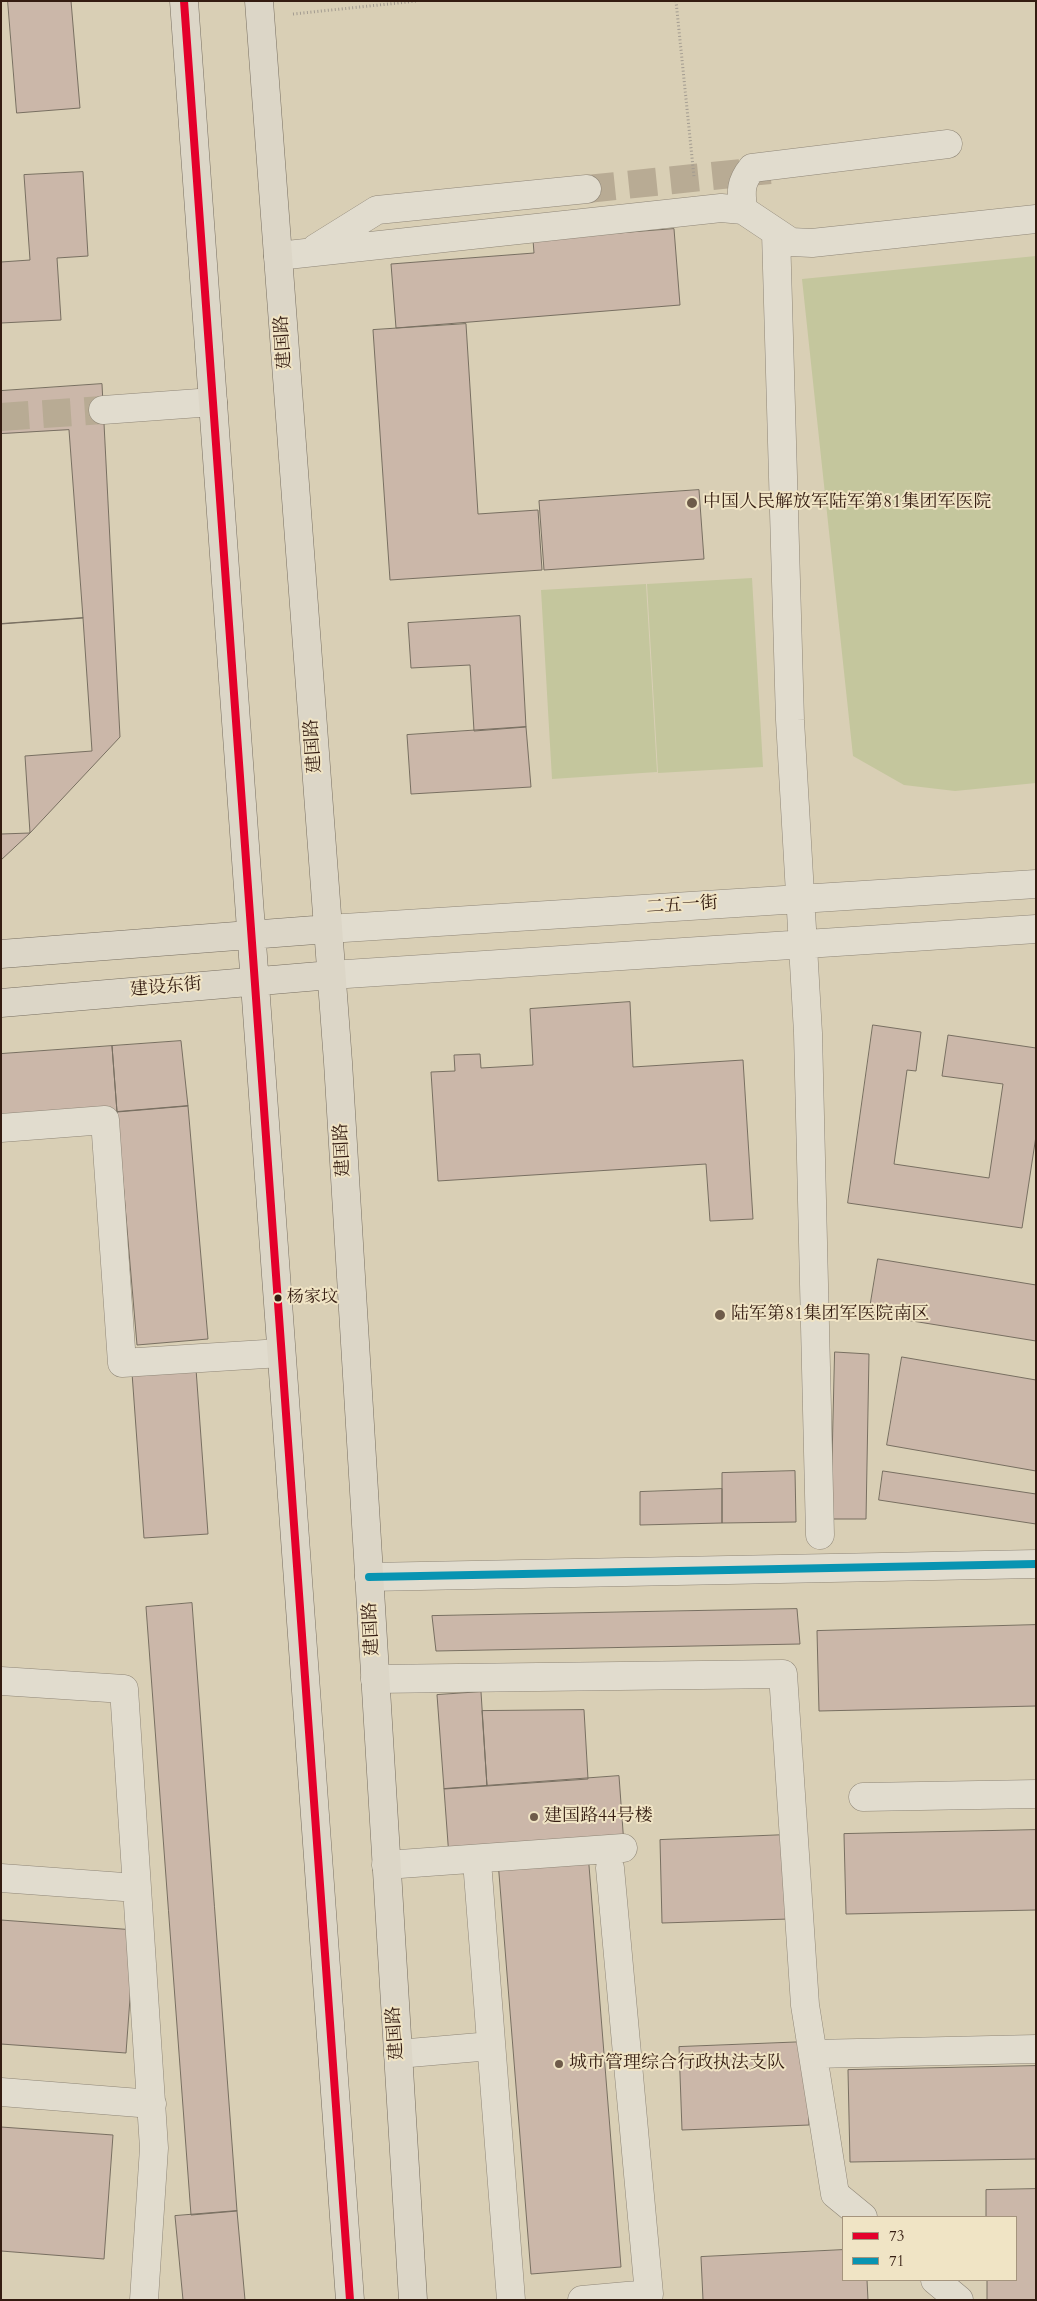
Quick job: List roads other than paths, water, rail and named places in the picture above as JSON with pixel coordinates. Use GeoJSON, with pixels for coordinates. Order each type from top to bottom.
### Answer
{"type":"FeatureCollection","features":[{"type":"Feature","properties":{"kind":"main road"},"geometry":{"type":"LineString","coordinates":[[184,1],[350,2300]]}},
{"type":"Feature","properties":{"kind":"main road","name":"建国路"},"geometry":{"type":"LineString","coordinates":[[259,10],[328,929],[413,2300]]}},
{"type":"Feature","properties":{"kind":"main road"},"geometry":{"type":"LineString","coordinates":[[1,954],[328,929]]}},
{"type":"Feature","properties":{"kind":"main road","name":"建设东街"},"geometry":{"type":"LineString","coordinates":[[1,1003],[331,975]]}},
{"type":"Feature","properties":{"kind":"street"},"geometry":{"type":"LineString","coordinates":[[743,210],[741,194],[743,179],[752,168],[948,144]]}},
{"type":"Feature","properties":{"kind":"street"},"geometry":{"type":"LineString","coordinates":[[308,252],[377,210],[587,188]]}},
{"type":"Feature","properties":{"kind":"street"},"geometry":{"type":"LineString","coordinates":[[278,256],[721,208],[743,210],[792,242],[812,244],[1036,219]]}},
{"type":"Feature","properties":{"kind":"street"},"geometry":{"type":"LineString","coordinates":[[776,233],[790,710],[804,944],[820,1535]]}},
{"type":"Feature","properties":{"kind":"street"},"geometry":{"type":"LineString","coordinates":[[103,410],[213,402]]}},
{"type":"Feature","properties":{"kind":"street","name":"二五一街"},"geometry":{"type":"LineString","coordinates":[[328,929],[1036,884]]}},
{"type":"Feature","properties":{"kind":"street"},"geometry":{"type":"LineString","coordinates":[[331,975],[1036,929]]}},
{"type":"Feature","properties":{"kind":"street"},"geometry":{"type":"LineString","coordinates":[[1,1128],[105,1120],[122,1363],[281,1353]]}},
{"type":"Feature","properties":{"kind":"street"},"geometry":{"type":"LineString","coordinates":[[368,1576],[1036,1564]]}},
{"type":"Feature","properties":{"kind":"street"},"geometry":{"type":"LineString","coordinates":[[375,1680],[783,1674],[805,2005],[835,2194],[862,2216]]}},
{"type":"Feature","properties":{"kind":"street"},"geometry":{"type":"LineString","coordinates":[[1,1681],[124,1689],[154,2148],[144,2300]]}},
{"type":"Feature","properties":{"kind":"street"},"geometry":{"type":"LineString","coordinates":[[862,1797],[1036,1794]]}},
{"type":"Feature","properties":{"kind":"street"},"geometry":{"type":"LineString","coordinates":[[386,1866],[616,1858],[649,2294],[582,2300]]}},
{"type":"Feature","properties":{"kind":"street"},"geometry":{"type":"LineString","coordinates":[[478,1874],[511,2300]]}},
{"type":"Feature","properties":{"kind":"street"},"geometry":{"type":"LineString","coordinates":[[1,1878],[137,1888]]}},
{"type":"Feature","properties":{"kind":"street"},"geometry":{"type":"LineString","coordinates":[[398,2054],[491,2046]]}},
{"type":"Feature","properties":{"kind":"street"},"geometry":{"type":"LineString","coordinates":[[813,2054],[1036,2049]]}},
{"type":"Feature","properties":{"kind":"street"},"geometry":{"type":"LineString","coordinates":[[1,2092],[152,2104]]}},
{"type":"Feature","properties":{"kind":"street"},"geometry":{"type":"LineString","coordinates":[[937,2281],[959,2300]]}},
{"type":"Feature","properties":{"kind":"tunnel"},"geometry":{"type":"LineString","coordinates":[[587,189],[770,170]]}},
{"type":"Feature","properties":{"kind":"tunnel"},"geometry":{"type":"LineString","coordinates":[[1,417],[103,410]]}},
{"type":"Feature","properties":{"kind":"place","name":"中国人民解放军陆军第81集团军医院"},"geometry":{"type":"Point","coordinates":[692,503]}},
{"type":"Feature","properties":{"kind":"place","name":"杨家坟"},"geometry":{"type":"Point","coordinates":[278,1298]}},
{"type":"Feature","properties":{"kind":"place","name":"陆军第81集团军医院南区"},"geometry":{"type":"Point","coordinates":[720,1315]}},
{"type":"Feature","properties":{"kind":"place","name":"建国路44号楼"},"geometry":{"type":"Point","coordinates":[534,1817]}},
{"type":"Feature","properties":{"kind":"place","name":"城市管理综合行政执法支队"},"geometry":{"type":"Point","coordinates":[559,2064]}}]}
